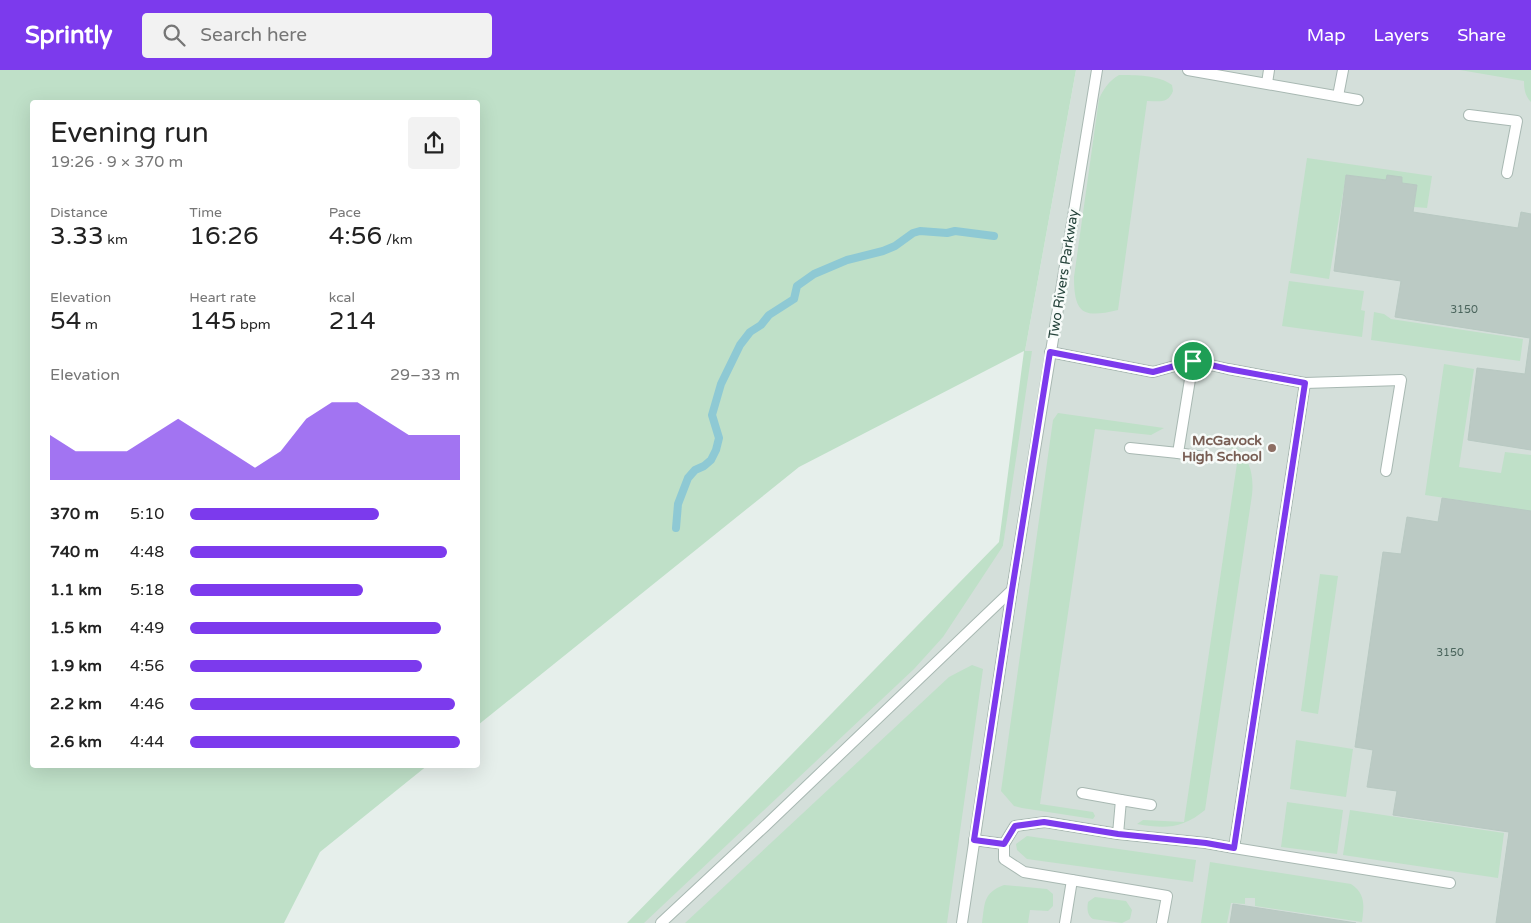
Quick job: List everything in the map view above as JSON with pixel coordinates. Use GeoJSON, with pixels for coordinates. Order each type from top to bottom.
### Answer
{"type":"FeatureCollection","features":[{"type":"Feature","properties":{"kind":"lane","name":"Two Rivers Parkway"},"geometry":{"type":"LineString","coordinates":[[962,923],[1012,590],[1097,70]]}},
{"type":"Feature","properties":{"kind":"lane"},"geometry":{"type":"LineString","coordinates":[[1188,70],[1358,100]]}},
{"type":"Feature","properties":{"kind":"lane"},"geometry":{"type":"LineString","coordinates":[[1267,83],[1269,70]]}},
{"type":"Feature","properties":{"kind":"lane"},"geometry":{"type":"LineString","coordinates":[[1338,96],[1343,70]]}},
{"type":"Feature","properties":{"kind":"lane"},"geometry":{"type":"LineString","coordinates":[[1469,115],[1517,121],[1507,173]]}},
{"type":"Feature","properties":{"kind":"lane"},"geometry":{"type":"LineString","coordinates":[[1050,352],[1153,372],[1193,361],[1305,383],[1401,380],[1386,471]]}},
{"type":"Feature","properties":{"kind":"lane"},"geometry":{"type":"LineString","coordinates":[[1178,453],[1193,361]]}},
{"type":"Feature","properties":{"kind":"lane"},"geometry":{"type":"LineString","coordinates":[[1234,848],[1305,383]]}},
{"type":"Feature","properties":{"kind":"lane"},"geometry":{"type":"LineString","coordinates":[[1130,448],[1203,457]]}},
{"type":"Feature","properties":{"kind":"lane"},"geometry":{"type":"LineString","coordinates":[[661,923],[1012,590]]}},
{"type":"Feature","properties":{"kind":"lane"},"geometry":{"type":"LineString","coordinates":[[1082,793],[1151,805]]}},
{"type":"Feature","properties":{"kind":"lane"},"geometry":{"type":"LineString","coordinates":[[1118,834],[1121,800]]}},
{"type":"Feature","properties":{"kind":"lane"},"geometry":{"type":"LineString","coordinates":[[1162,923],[1167,896],[1024,872],[1004,859],[1004,844],[1015,826],[1044,822],[1118,834],[1206,843],[1450,883]]}},
{"type":"Feature","properties":{"kind":"lane"},"geometry":{"type":"LineString","coordinates":[[974,840],[1004,844]]}},
{"type":"Feature","properties":{"kind":"lane"},"geometry":{"type":"LineString","coordinates":[[1065,923],[1072,880]]}},
{"type":"Feature","properties":{"kind":"shaded area","name":"McGavock High School"},"geometry":{"type":"Polygon","coordinates":[[[1076,70],[1531,70],[1531,923],[631,923],[1003,546],[1025,351],[1076,70]]]}},
{"type":"Feature","properties":{"kind":"green space"},"geometry":{"type":"Polygon","coordinates":[[[0,70],[1076,70],[1025,351],[1032,351],[1003,546],[943,637],[914,669],[644,923],[627,923],[999,542],[1024,351],[799,467],[480,723],[480,100],[30,100],[30,768],[424,768],[320,852],[284,923],[0,923],[0,70]]]}},
{"type":"Feature","properties":{"kind":"green space"},"geometry":{"type":"Polygon","coordinates":[[[1460,70],[1531,70],[1531,102],[1525,92],[1524,81],[1460,70]]]}},
{"type":"Feature","properties":{"kind":"green space"},"geometry":{"type":"Polygon","coordinates":[[[1119,75],[1147,76],[1160,79],[1172,85],[1173,91],[1166,100],[1147,101],[1118,310],[1097,314],[1083,311],[1079,306],[1074,290],[1074,277],[1099,99],[1107,85],[1119,75]]]}},
{"type":"Feature","properties":{"kind":"green space"},"geometry":{"type":"Polygon","coordinates":[[[1307,158],[1432,176],[1427,208],[1414,207],[1417,185],[1402,183],[1402,177],[1386,180],[1346,175],[1329,279],[1290,273],[1307,158]]]}},
{"type":"Feature","properties":{"kind":"green space"},"geometry":{"type":"Polygon","coordinates":[[[1289,281],[1364,291],[1361,310],[1365,311],[1362,337],[1282,326],[1289,281]]]}},
{"type":"Feature","properties":{"kind":"green space"},"geometry":{"type":"Polygon","coordinates":[[[1374,312],[1384,314],[1391,319],[1523,339],[1520,361],[1371,340],[1374,312]]]}},
{"type":"Feature","properties":{"kind":"green space"},"geometry":{"type":"Polygon","coordinates":[[[1444,364],[1474,369],[1459,467],[1501,473],[1505,452],[1531,455],[1531,511],[1425,495],[1444,364]]]}},
{"type":"Feature","properties":{"kind":"green space"},"geometry":{"type":"Polygon","coordinates":[[[1058,413],[1164,428],[1151,435],[1095,429],[1040,804],[1093,812],[1095,816],[1093,819],[1014,806],[1001,791],[1053,420],[1058,413]]]}},
{"type":"Feature","properties":{"kind":"green space"},"geometry":{"type":"Polygon","coordinates":[[[1202,434],[1225,440],[1239,450],[1208,443],[1202,434]]]}},
{"type":"Feature","properties":{"kind":"green space"},"geometry":{"type":"Polygon","coordinates":[[[1239,450],[1242,452],[1251,471],[1252,495],[1205,810],[1189,821],[1173,826],[1156,827],[1137,824],[1143,820],[1184,822],[1239,450]]]}},
{"type":"Feature","properties":{"kind":"green space"},"geometry":{"type":"Polygon","coordinates":[[[1320,574],[1338,576],[1318,714],[1301,711],[1320,574]]]}},
{"type":"Feature","properties":{"kind":"green space"},"geometry":{"type":"Polygon","coordinates":[[[972,665],[983,669],[947,923],[685,923],[949,677],[972,665]]]}},
{"type":"Feature","properties":{"kind":"green space"},"geometry":{"type":"Polygon","coordinates":[[[1296,740],[1353,749],[1346,797],[1290,789],[1296,740]]]}},
{"type":"Feature","properties":{"kind":"green space"},"geometry":{"type":"Polygon","coordinates":[[[1287,802],[1343,810],[1337,854],[1281,847],[1287,802]]]}},
{"type":"Feature","properties":{"kind":"green space"},"geometry":{"type":"Polygon","coordinates":[[[1350,810],[1504,833],[1498,878],[1343,855],[1350,810]]]}},
{"type":"Feature","properties":{"kind":"green space"},"geometry":{"type":"Polygon","coordinates":[[[1027,836],[1196,860],[1193,882],[1027,859],[1017,850],[1016,844],[1027,836]]]}},
{"type":"Feature","properties":{"kind":"green space"},"geometry":{"type":"Polygon","coordinates":[[[1210,862],[1351,884],[1362,896],[1362,922],[1255,906],[1255,898],[1245,898],[1245,904],[1231,903],[1227,923],[1201,923],[1210,862]]]}},
{"type":"Feature","properties":{"kind":"green space"},"geometry":{"type":"Polygon","coordinates":[[[1004,885],[1047,889],[1053,894],[1053,906],[1048,911],[1030,910],[1028,923],[982,923],[986,899],[997,888],[1004,885]]]}},
{"type":"Feature","properties":{"kind":"green space"},"geometry":{"type":"Polygon","coordinates":[[[1095,897],[1126,901],[1132,910],[1130,919],[1122,923],[1093,919],[1089,914],[1088,902],[1095,897]]]}},
{"type":"Feature","properties":{"kind":"building"},"geometry":{"type":"Polygon","coordinates":[[[1346,175],[1386,180],[1387,175],[1402,177],[1402,183],[1417,185],[1413,212],[1518,228],[1521,212],[1531,214],[1531,450],[1468,440],[1477,368],[1525,374],[1530,338],[1395,317],[1401,281],[1334,271],[1346,175]]]}},
{"type":"Feature","properties":{"kind":"building"},"geometry":{"type":"Polygon","coordinates":[[[1442,498],[1531,511],[1531,923],[1496,923],[1509,832],[1393,815],[1397,791],[1367,787],[1373,750],[1355,747],[1383,552],[1401,554],[1407,517],[1438,522],[1442,498]]]}},
{"type":"Feature","properties":{"kind":"building"},"geometry":{"type":"Polygon","coordinates":[[[1233,904],[1356,923],[1230,923],[1233,904]]]}},
{"type":"Feature","properties":{"kind":"waterway"},"geometry":{"type":"LineString","coordinates":[[676,528],[678,504],[688,478],[695,470],[711,460],[716,450],[719,438],[712,415],[721,384],[740,345],[750,332],[761,325],[769,315],[794,299],[797,286],[814,274],[847,260],[883,251],[895,246],[913,233],[920,231],[947,233],[955,231],[994,236]]}},
{"type":"Feature","properties":{"kind":"place","name":"McGavock High School"},"geometry":{"type":"Point","coordinates":[1272,448]}},
{"type":"Feature","properties":{"kind":"route"},"geometry":{"type":"LineString","coordinates":[[1050,352],[1153,372],[1193,361],[1305,383],[1234,848],[1206,843],[1118,834],[1044,822],[1015,826],[1004,844],[974,840],[1050,352]]}}]}
